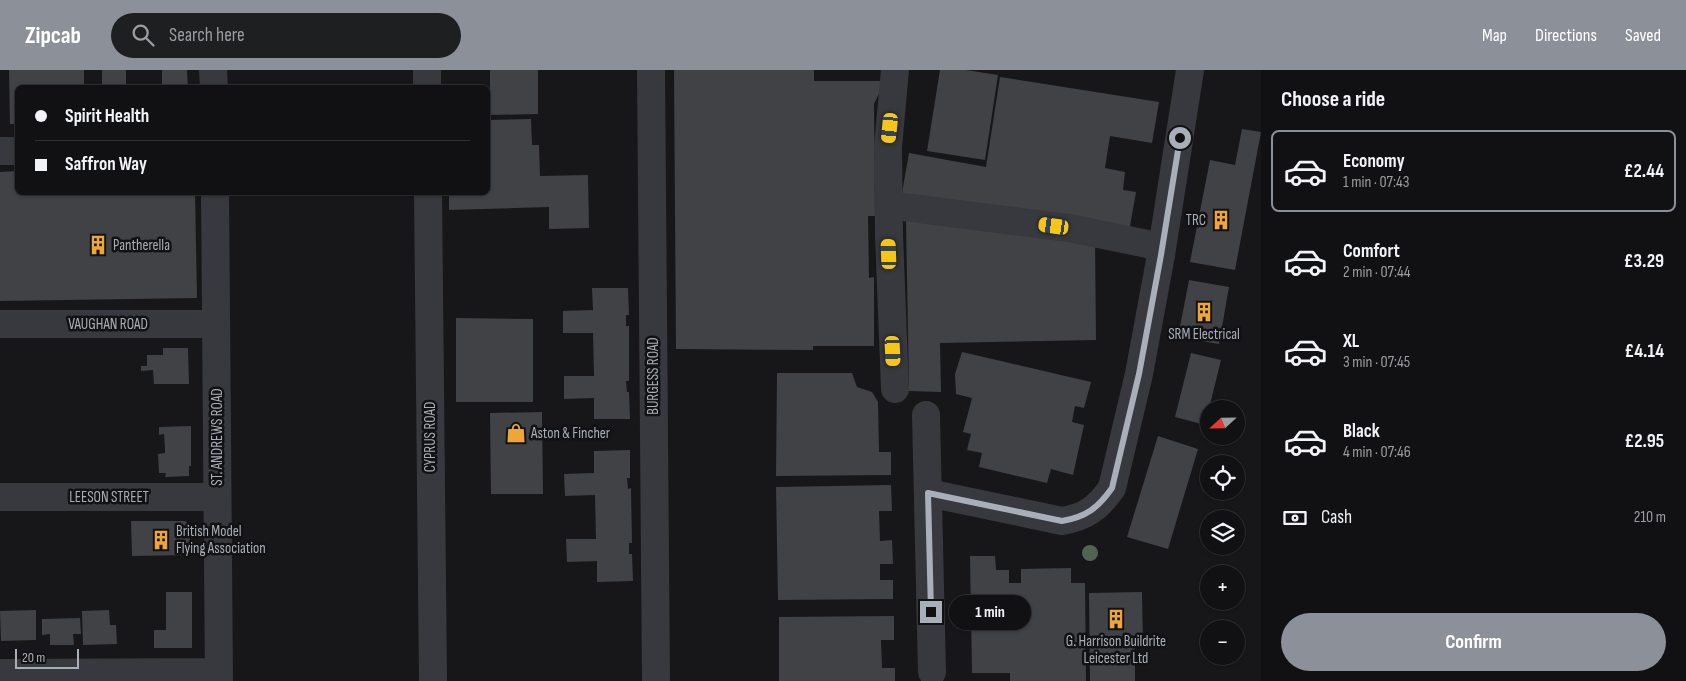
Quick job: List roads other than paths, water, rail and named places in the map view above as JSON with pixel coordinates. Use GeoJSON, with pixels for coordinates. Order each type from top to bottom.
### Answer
{"type":"FeatureCollection","features":[{"type":"Feature","properties":{"kind":"street"},"geometry":{"type":"LineString","coordinates":[[213,70],[214,85]]}},
{"type":"Feature","properties":{"kind":"street"},"geometry":{"type":"LineString","coordinates":[[427,70],[428,85]]}},
{"type":"Feature","properties":{"kind":"street","name":"BURGESS ROAD"},"geometry":{"type":"LineString","coordinates":[[651,70],[656,681]]}},
{"type":"Feature","properties":{"kind":"street"},"geometry":{"type":"LineString","coordinates":[[895,70],[888,148],[888,205],[895,389]]}},
{"type":"Feature","properties":{"kind":"street"},"geometry":{"type":"LineString","coordinates":[[928,493],[1062,521],[1077,519],[1090,512],[1112,488],[1139,374],[1162,247],[1190,70]]}},
{"type":"Feature","properties":{"kind":"street"},"geometry":{"type":"LineString","coordinates":[[0,151],[15,151]]}},
{"type":"Feature","properties":{"kind":"street","name":"ST. ANDREWS ROAD"},"geometry":{"type":"LineString","coordinates":[[215,195],[219,676]]}},
{"type":"Feature","properties":{"kind":"street","name":"CYPRUS ROAD"},"geometry":{"type":"LineString","coordinates":[[428,195],[433,681]]}},
{"type":"Feature","properties":{"kind":"street"},"geometry":{"type":"LineString","coordinates":[[888,205],[1069,228],[1162,247]]}},
{"type":"Feature","properties":{"kind":"street","name":"VAUGHAN ROAD"},"geometry":{"type":"LineString","coordinates":[[0,324],[216,324]]}},
{"type":"Feature","properties":{"kind":"street"},"geometry":{"type":"LineString","coordinates":[[926,415],[932,672]]}},
{"type":"Feature","properties":{"kind":"street","name":"LEESON STREET"},"geometry":{"type":"LineString","coordinates":[[0,497],[217,497]]}},
{"type":"Feature","properties":{"kind":"street"},"geometry":{"type":"LineString","coordinates":[[0,673],[219,676]]}},
{"type":"Feature","properties":{"kind":"place","name":"TRC"},"geometry":{"type":"Point","coordinates":[1221,220]}},
{"type":"Feature","properties":{"kind":"place","name":"Pantherella"},"geometry":{"type":"Point","coordinates":[98,245]}},
{"type":"Feature","properties":{"kind":"place","name":"SRM Electrical"},"geometry":{"type":"Point","coordinates":[1204,312]}},
{"type":"Feature","properties":{"kind":"place","name":"Aston & Fincher"},"geometry":{"type":"Point","coordinates":[516,433]}},
{"type":"Feature","properties":{"kind":"place","name":"British Model Flying Association"},"geometry":{"type":"Point","coordinates":[161,540]}},
{"type":"Feature","properties":{"kind":"place","name":"G. Harrison Buildrite Leicester Ltd"},"geometry":{"type":"Point","coordinates":[1116,619]}}]}
